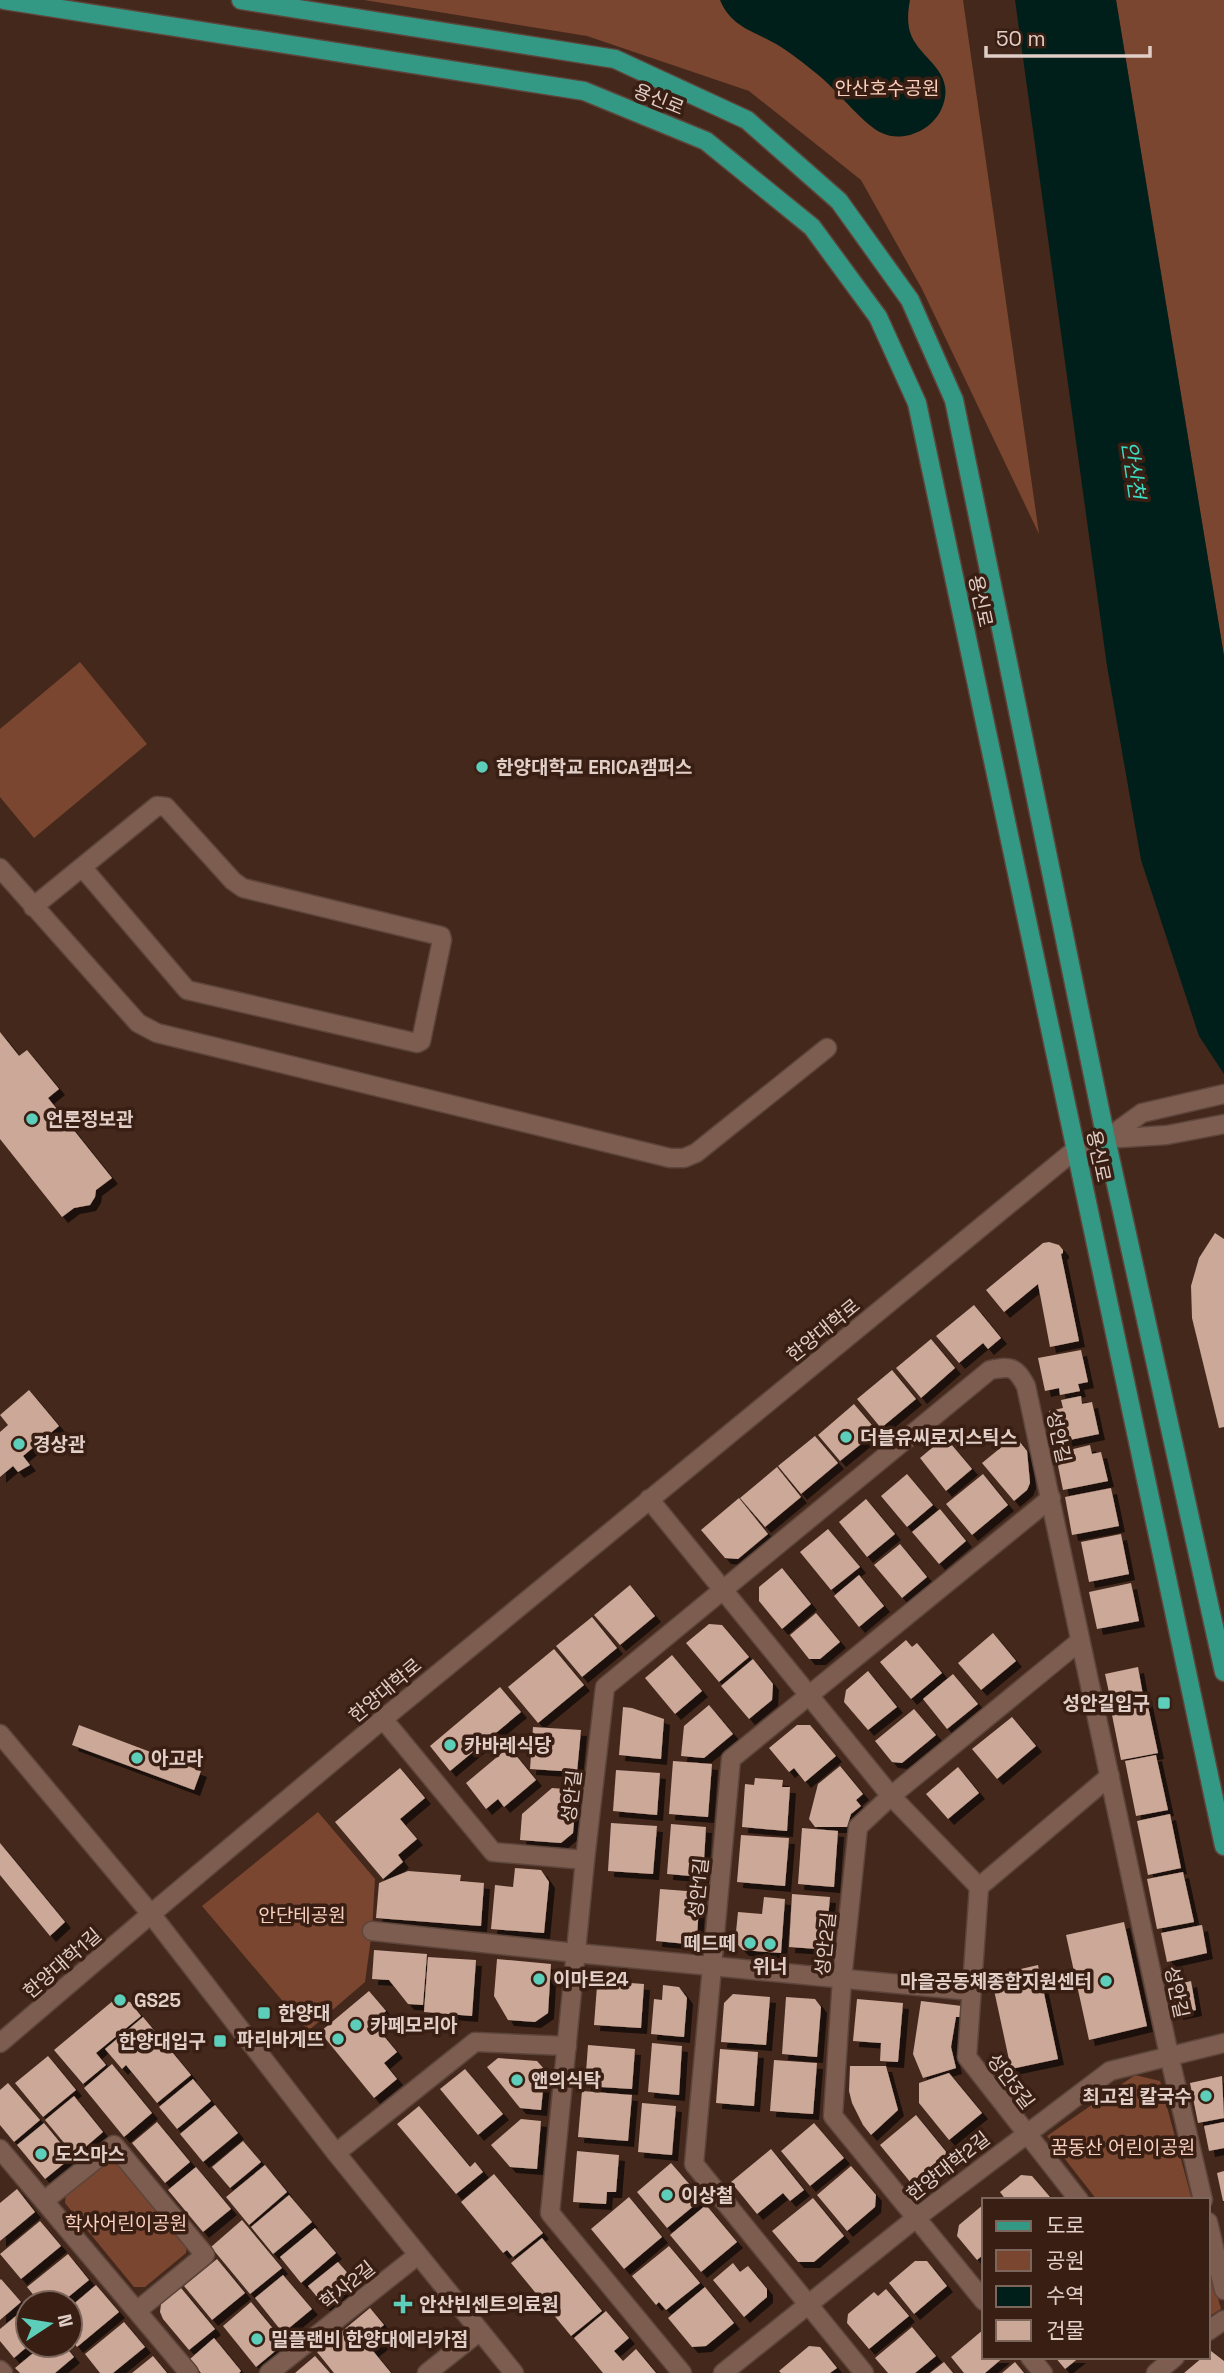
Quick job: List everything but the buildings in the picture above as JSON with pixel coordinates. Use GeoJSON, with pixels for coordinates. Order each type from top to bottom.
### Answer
{"type":"FeatureCollection","features":[{"type":"Feature","properties":{"kind":"main road","name":"용신로"},"geometry":{"type":"LineString","coordinates":[[4,0],[584,92],[706,141],[812,227],[878,317],[917,403],[1224,1846]]}},
{"type":"Feature","properties":{"kind":"main road","name":"용신로"},"geometry":{"type":"LineString","coordinates":[[241,0],[615,60],[747,120],[839,201],[910,300],[954,400],[1106,1139],[1224,1672]]}},
{"type":"Feature","properties":{"kind":"street"},"geometry":{"type":"LineString","coordinates":[[33,907],[82,867],[157,806],[166,807],[233,881],[243,888],[437,933],[442,940],[421,1041],[417,1043],[187,990],[82,867]]}},
{"type":"Feature","properties":{"kind":"street"},"geometry":{"type":"LineString","coordinates":[[0,868],[138,1023],[157,1033],[670,1158],[684,1158],[696,1153],[827,1048]]}},
{"type":"Feature","properties":{"kind":"street","name":"한양대학로"},"geometry":{"type":"LineString","coordinates":[[1106,1139],[1142,1113],[1224,1094]]}},
{"type":"Feature","properties":{"kind":"street","name":"한양대학로"},"geometry":{"type":"LineString","coordinates":[[150,1914],[383,1718],[1076,1149],[1106,1139],[1189,1132],[1224,1124]]}},
{"type":"Feature","properties":{"kind":"street","name":"성안길"},"geometry":{"type":"LineString","coordinates":[[682,2373],[550,2213],[605,1687],[990,1370],[1008,1367],[1019,1372],[1026,1386],[1169,2055],[1203,2198]]}},
{"type":"Feature","properties":{"kind":"street","name":"성안1길"},"geometry":{"type":"LineString","coordinates":[[864,2373],[694,2164],[731,1759],[1051,1498]]}},
{"type":"Feature","properties":{"kind":"street"},"geometry":{"type":"LineString","coordinates":[[649,1499],[891,1796],[979,1887],[1110,1776]]}},
{"type":"Feature","properties":{"kind":"street","name":"성안2길"},"geometry":{"type":"LineString","coordinates":[[982,2299],[833,2116],[842,1979],[858,1827],[891,1796],[1080,1641]]}},
{"type":"Feature","properties":{"kind":"street"},"geometry":{"type":"LineString","coordinates":[[383,1718],[493,1852],[585,1860]]}},
{"type":"Feature","properties":{"kind":"street"},"geometry":{"type":"LineString","coordinates":[[0,1733],[150,1914],[336,2153],[514,2373]]}},
{"type":"Feature","properties":{"kind":"street","name":"성안3길"},"geometry":{"type":"LineString","coordinates":[[979,1887],[967,2057],[1077,2198]]}},
{"type":"Feature","properties":{"kind":"street","name":"한양대학1길"},"geometry":{"type":"LineString","coordinates":[[0,2043],[150,1914]]}},
{"type":"Feature","properties":{"kind":"street"},"geometry":{"type":"LineString","coordinates":[[372,1931],[971,1992]]}},
{"type":"Feature","properties":{"kind":"street"},"geometry":{"type":"LineString","coordinates":[[336,2153],[475,2042],[567,2046]]}},
{"type":"Feature","properties":{"kind":"street","name":"한양대학2길"},"geometry":{"type":"LineString","coordinates":[[723,2373],[916,2218],[1110,2071],[1224,2043]]}},
{"type":"Feature","properties":{"kind":"street"},"geometry":{"type":"LineString","coordinates":[[44,2201],[114,2145],[205,2255],[138,2310]]}},
{"type":"Feature","properties":{"kind":"street"},"geometry":{"type":"LineString","coordinates":[[0,2149],[190,2373]]}},
{"type":"Feature","properties":{"kind":"street"},"geometry":{"type":"LineString","coordinates":[[1210,2230],[1224,2290]]}},
{"type":"Feature","properties":{"kind":"street","name":"학사2길"},"geometry":{"type":"LineString","coordinates":[[269,2373],[418,2255]]}},
{"type":"Feature","properties":{"kind":"street"},"geometry":{"type":"LineString","coordinates":[[428,2373],[480,2331]]}},
{"type":"Feature","properties":{"kind":"street"},"geometry":{"type":"LineString","coordinates":[[1032,2359],[1043,2373]]}},
{"type":"Feature","properties":{"kind":"street"},"geometry":{"type":"LineString","coordinates":[[1156,2373],[1173,2359]]}},
{"type":"Feature","properties":{"kind":"green space","name":"안산호수공원"},"geometry":{"type":"Polygon","coordinates":[[[364,0],[963,0],[1039,534],[922,289],[861,180],[749,91],[587,36],[364,0]]]}},
{"type":"Feature","properties":{"kind":"green space"},"geometry":{"type":"Polygon","coordinates":[[[1116,0],[1224,0],[1224,656],[1116,0]]]}},
{"type":"Feature","properties":{"kind":"green space"},"geometry":{"type":"Polygon","coordinates":[[[80,662],[147,744],[34,838],[0,797],[0,729],[80,662]]]}},
{"type":"Feature","properties":{"kind":"green space","name":"안단테공원"},"geometry":{"type":"Polygon","coordinates":[[[318,1812],[375,1879],[365,1982],[308,2031],[202,1906],[318,1812]]]}},
{"type":"Feature","properties":{"kind":"green space","name":"꿈동산 어린이공원"},"geometry":{"type":"Polygon","coordinates":[[[1135,2075],[1160,2081],[1191,2198],[1095,2198],[1047,2136],[1135,2075]]]}},
{"type":"Feature","properties":{"kind":"green space","name":"학사어린이공원"},"geometry":{"type":"Polygon","coordinates":[[[107,2158],[119,2159],[187,2242],[186,2253],[145,2287],[134,2287],[65,2203],[66,2192],[107,2158]]]}},
{"type":"Feature","properties":{"kind":"green space"},"geometry":{"type":"Polygon","coordinates":[[[1210,2269],[1221,2309],[1210,2316],[1210,2269]]]}},
{"type":"Feature","properties":{"kind":"water"},"geometry":{"type":"Polygon","coordinates":[[[720,0],[910,0],[908,24],[914,42],[935,66],[945,85],[941,110],[930,124],[915,133],[898,137],[882,133],[802,62],[738,23],[725,10],[720,0]]]}},
{"type":"Feature","properties":{"kind":"water","name":"안산천"},"geometry":{"type":"Polygon","coordinates":[[[1015,0],[1116,0],[1224,656],[1224,1074],[1199,1036],[1141,860],[1107,666],[1015,0]]]}},
{"type":"Feature","properties":{"kind":"place","name":"한양대학교 ERICA캠퍼스"},"geometry":{"type":"Point","coordinates":[482,767]}},
{"type":"Feature","properties":{"kind":"place","name":"언론정보관"},"geometry":{"type":"Point","coordinates":[32,1119]}},
{"type":"Feature","properties":{"kind":"place","name":"더블유씨로지스틱스"},"geometry":{"type":"Point","coordinates":[846,1437]}},
{"type":"Feature","properties":{"kind":"place","name":"경상관"},"geometry":{"type":"Point","coordinates":[19,1444]}},
{"type":"Feature","properties":{"kind":"place","name":"성안길입구"},"geometry":{"type":"Point","coordinates":[1164,1703]}},
{"type":"Feature","properties":{"kind":"place","name":"카바레식당"},"geometry":{"type":"Point","coordinates":[450,1745]}},
{"type":"Feature","properties":{"kind":"place","name":"아고라"},"geometry":{"type":"Point","coordinates":[137,1758]}},
{"type":"Feature","properties":{"kind":"place","name":"떼드떼"},"geometry":{"type":"Point","coordinates":[750,1943]}},
{"type":"Feature","properties":{"kind":"place","name":"위너"},"geometry":{"type":"Point","coordinates":[770,1944]}},
{"type":"Feature","properties":{"kind":"place","name":"이마트24"},"geometry":{"type":"Point","coordinates":[539,1979]}},
{"type":"Feature","properties":{"kind":"place","name":"마을공동체종합지원센터"},"geometry":{"type":"Point","coordinates":[1106,1981]}},
{"type":"Feature","properties":{"kind":"place","name":"GS25"},"geometry":{"type":"Point","coordinates":[120,2000]}},
{"type":"Feature","properties":{"kind":"place","name":"한양대"},"geometry":{"type":"Point","coordinates":[264,2013]}},
{"type":"Feature","properties":{"kind":"place","name":"카페모리아"},"geometry":{"type":"Point","coordinates":[356,2025]}},
{"type":"Feature","properties":{"kind":"place","name":"파리바게뜨"},"geometry":{"type":"Point","coordinates":[338,2039]}},
{"type":"Feature","properties":{"kind":"place","name":"한양대입구"},"geometry":{"type":"Point","coordinates":[220,2041]}},
{"type":"Feature","properties":{"kind":"place","name":"앤의식탁"},"geometry":{"type":"Point","coordinates":[517,2080]}},
{"type":"Feature","properties":{"kind":"place","name":"최고집 칼국수"},"geometry":{"type":"Point","coordinates":[1206,2096]}},
{"type":"Feature","properties":{"kind":"place","name":"도스마스"},"geometry":{"type":"Point","coordinates":[41,2154]}},
{"type":"Feature","properties":{"kind":"place","name":"이상철"},"geometry":{"type":"Point","coordinates":[667,2195]}},
{"type":"Feature","properties":{"kind":"place","name":"안산빈센트의료원"},"geometry":{"type":"Point","coordinates":[403,2304]}},
{"type":"Feature","properties":{"kind":"place","name":"밀플랜비 한양대에리카점"},"geometry":{"type":"Point","coordinates":[257,2339]}}]}
